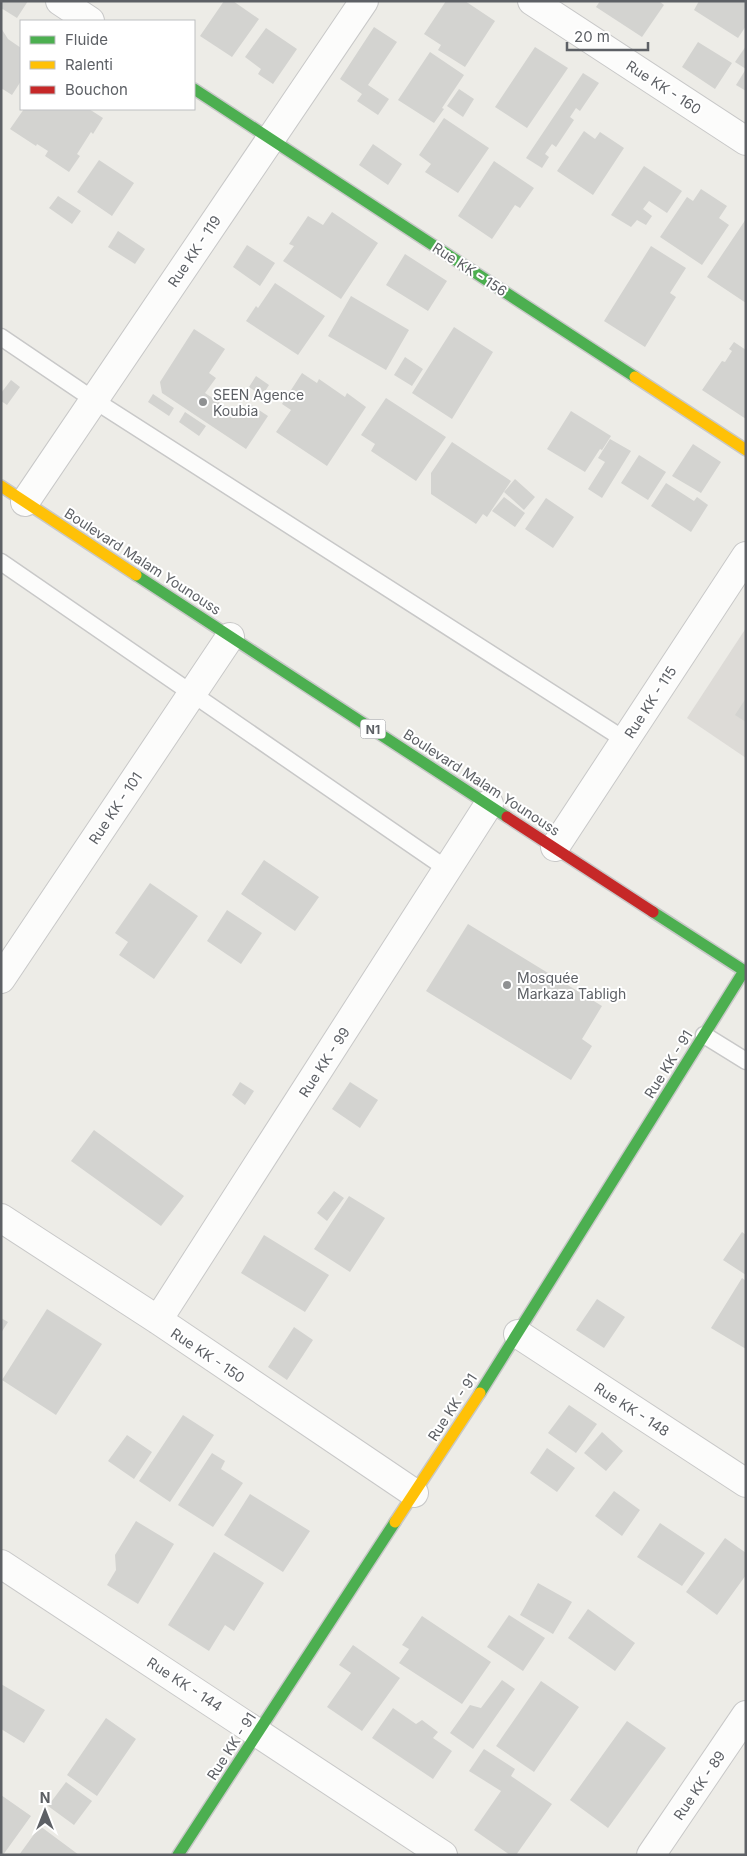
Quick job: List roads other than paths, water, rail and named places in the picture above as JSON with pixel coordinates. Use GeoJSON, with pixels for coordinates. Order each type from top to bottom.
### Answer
{"type":"FeatureCollection","features":[{"type":"Feature","properties":{"kind":"street"},"geometry":{"type":"LineString","coordinates":[[60,1],[88,20]]}},
{"type":"Feature","properties":{"kind":"street","name":"Rue KK - 119"},"geometry":{"type":"LineString","coordinates":[[25,502],[364,1]]}},
{"type":"Feature","properties":{"kind":"street","name":"Rue KK - 160"},"geometry":{"type":"LineString","coordinates":[[532,1],[746,141]]}},
{"type":"Feature","properties":{"kind":"street","name":"Rue KK - 156"},"geometry":{"type":"LineString","coordinates":[[195,90],[746,450]]}},
{"type":"Feature","properties":{"kind":"street","name":"Boulevard Malam Younouss"},"geometry":{"type":"LineString","coordinates":[[1,486],[745,971]]}},
{"type":"Feature","properties":{"kind":"street","name":"Rue KK - 115"},"geometry":{"type":"LineString","coordinates":[[555,847],[746,556]]}},
{"type":"Feature","properties":{"kind":"street","name":"Rue KK - 101"},"geometry":{"type":"LineString","coordinates":[[1,979],[230,636]]}},
{"type":"Feature","properties":{"kind":"street","name":"Rue KK - 99"},"geometry":{"type":"LineString","coordinates":[[158,1320],[489,804]]}},
{"type":"Feature","properties":{"kind":"street","name":"Rue KK - 91"},"geometry":{"type":"LineString","coordinates":[[178,1855],[518,1334],[745,971]]}},
{"type":"Feature","properties":{"kind":"street","name":"Rue KK - 150"},"geometry":{"type":"LineString","coordinates":[[1,1218],[158,1320],[414,1494]]}},
{"type":"Feature","properties":{"kind":"street","name":"Rue KK - 148"},"geometry":{"type":"LineString","coordinates":[[518,1334],[746,1483]]}},
{"type":"Feature","properties":{"kind":"street","name":"Rue KK - 144"},"geometry":{"type":"LineString","coordinates":[[1,1564],[443,1855]]}},
{"type":"Feature","properties":{"kind":"street","name":"Rue KK - 89"},"geometry":{"type":"LineString","coordinates":[[651,1855],[746,1715]]}},
{"type":"Feature","properties":{"kind":"lane"},"geometry":{"type":"LineString","coordinates":[[1,337],[94,400],[625,740]]}},
{"type":"Feature","properties":{"kind":"lane"},"geometry":{"type":"LineString","coordinates":[[1,562],[446,869]]}},
{"type":"Feature","properties":{"kind":"lane"},"geometry":{"type":"LineString","coordinates":[[704,1035],[746,1062]]}},
{"type":"Feature","properties":{"kind":"place","name":"SEEN Agence Koubia"},"geometry":{"type":"Point","coordinates":[203,402]}},
{"type":"Feature","properties":{"kind":"place","name":"Mosquée Markaza Tabligh"},"geometry":{"type":"Point","coordinates":[507,985]}}]}
